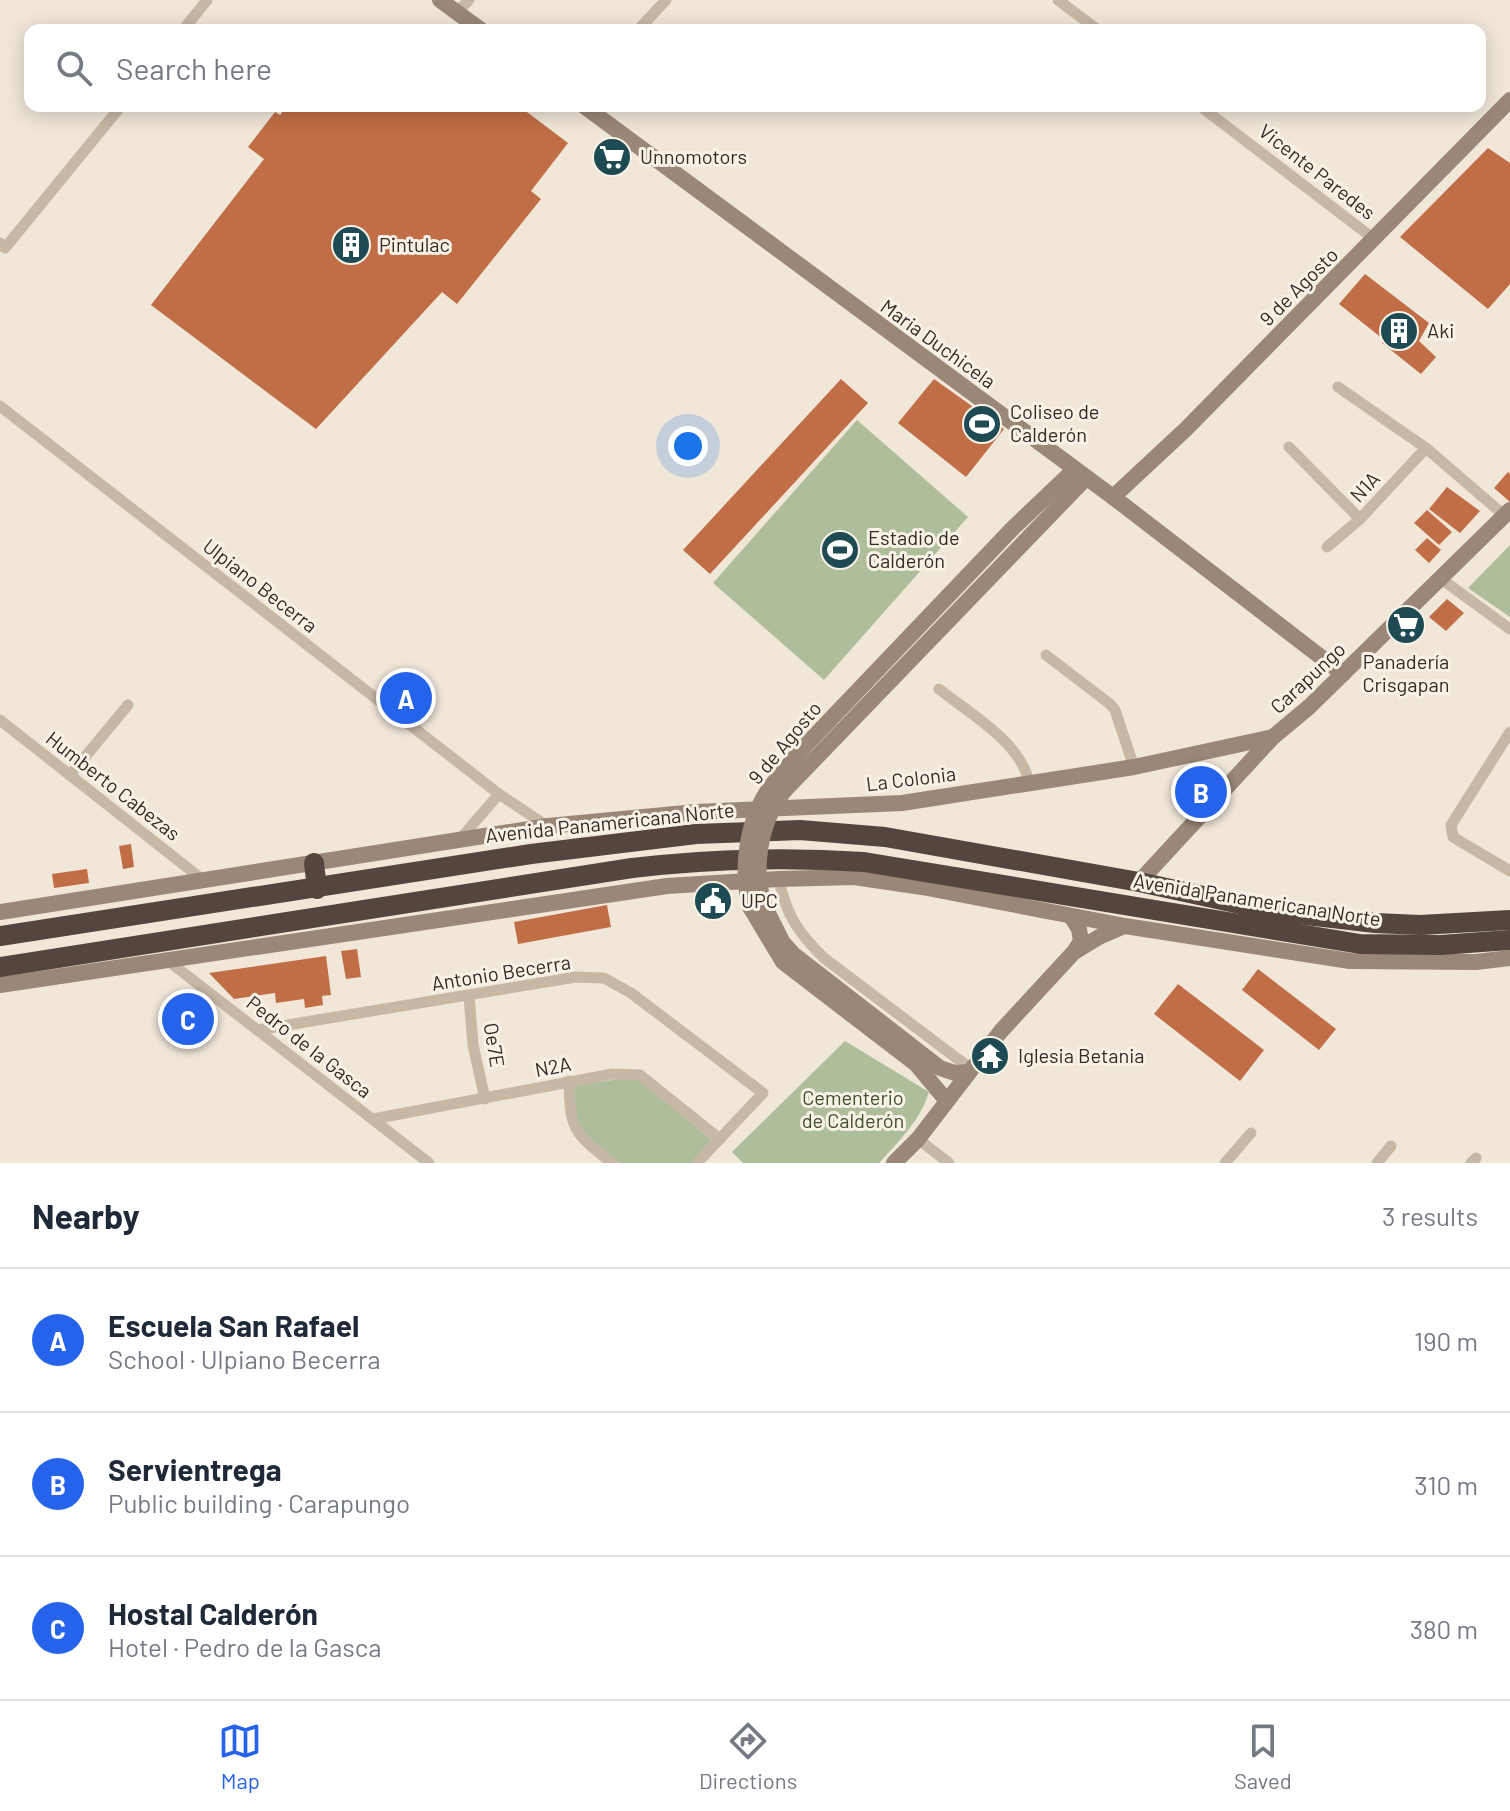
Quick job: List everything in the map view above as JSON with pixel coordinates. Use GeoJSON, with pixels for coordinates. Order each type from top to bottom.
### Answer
{"type":"FeatureCollection","features":[{"type":"Feature","properties":{"kind":"highway","name":"Avenida Panamericana Norte"},"geometry":{"type":"LineString","coordinates":[[0,936],[576,848],[696,834],[800,830],[885,837],[1139,882],[1272,911],[1375,923],[1467,924],[1510,920]]}},
{"type":"Feature","properties":{"kind":"highway","name":"Avenida Panamericana Norte"},"geometry":{"type":"LineString","coordinates":[[0,967],[269,934],[632,868],[700,860],[808,858],[864,862],[1360,944],[1441,945],[1510,940]]}},
{"type":"Feature","properties":{"kind":"highway"},"geometry":{"type":"LineString","coordinates":[[314,863],[317,889]]}},
{"type":"Feature","properties":{"kind":"main road"},"geometry":{"type":"LineString","coordinates":[[440,0],[463,6],[476,24]]}},
{"type":"Feature","properties":{"kind":"main road","name":"9 de Agosto"},"geometry":{"type":"LineString","coordinates":[[1113,497],[1186,429],[1510,100]]}},
{"type":"Feature","properties":{"kind":"main road","name":"Maria Duchicela"},"geometry":{"type":"LineString","coordinates":[[592,112],[1113,497],[1343,674]]}},
{"type":"Feature","properties":{"kind":"main road","name":"9 de Agosto"},"geometry":{"type":"LineString","coordinates":[[946,1100],[916,1064],[783,962],[773,948],[758,908],[758,869],[778,788],[1080,473]]}},
{"type":"Feature","properties":{"kind":"main road","name":"Carapungo"},"geometry":{"type":"LineString","coordinates":[[1139,882],[1273,737],[1343,674],[1507,513]]}},
{"type":"Feature","properties":{"kind":"main road","name":"La Colonia"},"geometry":{"type":"LineString","coordinates":[[548,826],[696,812],[902,803],[1134,767],[1273,737]]}},
{"type":"Feature","properties":{"kind":"main road","name":"Avenida Panamericana Norte"},"geometry":{"type":"LineString","coordinates":[[0,912],[548,826]]}},
{"type":"Feature","properties":{"kind":"main road","name":"Avenida Panamericana Norte"},"geometry":{"type":"LineString","coordinates":[[0,985],[167,960],[269,934],[667,886],[854,877],[1125,926],[1350,961],[1460,963],[1510,958]]}},
{"type":"Feature","properties":{"kind":"main road","name":"9 de Agosto"},"geometry":{"type":"LineString","coordinates":[[758,908],[793,954],[940,1068],[955,1073],[970,1070]]}},
{"type":"Feature","properties":{"kind":"main road"},"geometry":{"type":"LineString","coordinates":[[894,1163],[918,1139],[1001,1031],[1074,952],[1081,941],[1079,929],[1071,916]]}},
{"type":"Feature","properties":{"kind":"main road"},"geometry":{"type":"LineString","coordinates":[[1074,952],[1125,926]]}},
{"type":"Feature","properties":{"kind":"street"},"geometry":{"type":"LineString","coordinates":[[188,24],[207,0]]}},
{"type":"Feature","properties":{"kind":"street"},"geometry":{"type":"LineString","coordinates":[[644,24],[666,0]]}},
{"type":"Feature","properties":{"kind":"street"},"geometry":{"type":"LineString","coordinates":[[1058,0],[1090,24]]}},
{"type":"Feature","properties":{"kind":"street"},"geometry":{"type":"LineString","coordinates":[[0,243],[5,248],[116,112]]}},
{"type":"Feature","properties":{"kind":"street","name":"Vicente Paredes"},"geometry":{"type":"LineString","coordinates":[[1208,112],[1374,239]]}},
{"type":"Feature","properties":{"kind":"street"},"geometry":{"type":"LineString","coordinates":[[1338,387],[1426,448],[1507,513]]}},
{"type":"Feature","properties":{"kind":"street","name":"Ulpiano Becerra"},"geometry":{"type":"LineString","coordinates":[[0,406],[499,794],[548,826]]}},
{"type":"Feature","properties":{"kind":"street"},"geometry":{"type":"LineString","coordinates":[[1289,447],[1360,519]]}},
{"type":"Feature","properties":{"kind":"street","name":"N1A"},"geometry":{"type":"LineString","coordinates":[[1327,547],[1360,519],[1426,448]]}},
{"type":"Feature","properties":{"kind":"street"},"geometry":{"type":"LineString","coordinates":[[1440,578],[1510,629]]}},
{"type":"Feature","properties":{"kind":"street"},"geometry":{"type":"LineString","coordinates":[[1046,655],[1115,710],[1134,767]]}},
{"type":"Feature","properties":{"kind":"street"},"geometry":{"type":"LineString","coordinates":[[939,689],[989,727],[1022,761],[1029,783]]}},
{"type":"Feature","properties":{"kind":"street"},"geometry":{"type":"LineString","coordinates":[[70,775],[128,705]]}},
{"type":"Feature","properties":{"kind":"street","name":"Humberto Cabezas"},"geometry":{"type":"LineString","coordinates":[[0,720],[203,880]]}},
{"type":"Feature","properties":{"kind":"street"},"geometry":{"type":"LineString","coordinates":[[1510,732],[1451,825],[1450,832],[1453,837],[1510,871]]}},
{"type":"Feature","properties":{"kind":"street"},"geometry":{"type":"LineString","coordinates":[[460,839],[499,794]]}},
{"type":"Feature","properties":{"kind":"street"},"geometry":{"type":"LineString","coordinates":[[779,879],[788,914],[804,939],[824,958],[970,1070]]}},
{"type":"Feature","properties":{"kind":"street","name":"Pedro de la Gasca"},"geometry":{"type":"LineString","coordinates":[[167,960],[429,1163]]}},
{"type":"Feature","properties":{"kind":"street","name":"Antonio Becerra"},"geometry":{"type":"LineString","coordinates":[[257,1030],[576,977],[604,978],[631,993],[763,1093],[697,1163]]}},
{"type":"Feature","properties":{"kind":"street","name":"Oe7E"},"geometry":{"type":"LineString","coordinates":[[469,996],[473,1045],[485,1099]]}},
{"type":"Feature","properties":{"kind":"street","name":"N2A"},"geometry":{"type":"LineString","coordinates":[[373,1119],[569,1081],[612,1074],[640,1075],[720,1139]]}},
{"type":"Feature","properties":{"kind":"street"},"geometry":{"type":"LineString","coordinates":[[569,1081],[574,1128],[580,1138],[612,1163]]}},
{"type":"Feature","properties":{"kind":"street"},"geometry":{"type":"LineString","coordinates":[[1225,1163],[1251,1133]]}},
{"type":"Feature","properties":{"kind":"street"},"geometry":{"type":"LineString","coordinates":[[918,1139],[949,1163]]}},
{"type":"Feature","properties":{"kind":"street"},"geometry":{"type":"LineString","coordinates":[[1377,1163],[1391,1146]]}},
{"type":"Feature","properties":{"kind":"green space","name":"Estadio de Calderón"},"geometry":{"type":"Polygon","coordinates":[[[857,420],[968,517],[824,680],[713,583],[857,420]]]}},
{"type":"Feature","properties":{"kind":"green space"},"geometry":{"type":"Polygon","coordinates":[[[1510,545],[1510,617],[1468,588],[1510,545]]]}},
{"type":"Feature","properties":{"kind":"green space","name":"Cementerio de Calderón"},"geometry":{"type":"Polygon","coordinates":[[[845,1041],[929,1092],[920,1112],[901,1139],[879,1163],[743,1163],[732,1152],[845,1041]]]}},
{"type":"Feature","properties":{"kind":"green space"},"geometry":{"type":"Polygon","coordinates":[[[628,1078],[640,1080],[712,1140],[691,1163],[619,1163],[579,1126],[573,1107],[575,1085],[628,1078]]]}},
{"type":"Feature","properties":{"kind":"building","name":"Pintulac"},"geometry":{"type":"Polygon","coordinates":[[[275,112],[280,115],[282,112],[527,112],[568,143],[531,191],[541,199],[457,304],[442,292],[316,429],[151,305],[264,159],[248,147],[275,112]]]}},
{"type":"Feature","properties":{"kind":"building"},"geometry":{"type":"Polygon","coordinates":[[[1488,148],[1510,163],[1510,284],[1488,309],[1400,237],[1488,148]]]}},
{"type":"Feature","properties":{"kind":"building","name":"Aki"},"geometry":{"type":"Polygon","coordinates":[[[1365,274],[1429,323],[1419,341],[1436,357],[1421,374],[1339,304],[1365,274]]]}},
{"type":"Feature","properties":{"kind":"building"},"geometry":{"type":"Polygon","coordinates":[[[841,379],[868,403],[710,574],[683,550],[841,379]]]}},
{"type":"Feature","properties":{"kind":"building","name":"Coliseo de Calderón"},"geometry":{"type":"Polygon","coordinates":[[[934,379],[1004,429],[966,477],[898,423],[934,379]]]}},
{"type":"Feature","properties":{"kind":"building"},"geometry":{"type":"Polygon","coordinates":[[[1508,472],[1510,474],[1510,502],[1494,488],[1508,472]]]}},
{"type":"Feature","properties":{"kind":"building"},"geometry":{"type":"Polygon","coordinates":[[[1447,487],[1480,511],[1460,533],[1429,509],[1447,487]]]}},
{"type":"Feature","properties":{"kind":"building"},"geometry":{"type":"Polygon","coordinates":[[[1427,510],[1452,532],[1439,545],[1414,523],[1427,510]]]}},
{"type":"Feature","properties":{"kind":"building"},"geometry":{"type":"Polygon","coordinates":[[[1427,538],[1441,550],[1429,563],[1415,550],[1427,538]]]}},
{"type":"Feature","properties":{"kind":"building"},"geometry":{"type":"Polygon","coordinates":[[[1447,599],[1464,613],[1446,631],[1429,617],[1447,599]]]}},
{"type":"Feature","properties":{"kind":"building"},"geometry":{"type":"Polygon","coordinates":[[[131,844],[134,867],[123,869],[119,846],[131,844]]]}},
{"type":"Feature","properties":{"kind":"building"},"geometry":{"type":"Polygon","coordinates":[[[87,869],[89,883],[54,888],[52,874],[87,869]]]}},
{"type":"Feature","properties":{"kind":"building"},"geometry":{"type":"Polygon","coordinates":[[[607,905],[611,927],[518,944],[514,922],[607,905]]]}},
{"type":"Feature","properties":{"kind":"building"},"geometry":{"type":"Polygon","coordinates":[[[357,949],[361,977],[346,979],[341,951],[357,949]]]}},
{"type":"Feature","properties":{"kind":"building"},"geometry":{"type":"Polygon","coordinates":[[[326,956],[331,995],[322,996],[323,1005],[305,1008],[304,999],[276,1003],[275,993],[234,999],[209,973],[326,956]]]}},
{"type":"Feature","properties":{"kind":"building"},"geometry":{"type":"Polygon","coordinates":[[[1258,969],[1336,1029],[1319,1050],[1242,990],[1258,969]]]}},
{"type":"Feature","properties":{"kind":"building"},"geometry":{"type":"Polygon","coordinates":[[[1178,984],[1264,1050],[1240,1081],[1154,1014],[1178,984]]]}},
{"type":"Feature","properties":{"kind":"building"},"geometry":{"type":"Polygon","coordinates":[[[189,992],[215,1013],[188,1046],[161,1025],[189,992]]]}},
{"type":"Feature","properties":{"kind":"place","name":"Unnomotors"},"geometry":{"type":"Point","coordinates":[612,157]}},
{"type":"Feature","properties":{"kind":"place","name":"Pintulac"},"geometry":{"type":"Point","coordinates":[351,245]}},
{"type":"Feature","properties":{"kind":"place","name":"Aki"},"geometry":{"type":"Point","coordinates":[1399,331]}},
{"type":"Feature","properties":{"kind":"place","name":"Coliseo de Calderón"},"geometry":{"type":"Point","coordinates":[982,424]}},
{"type":"Feature","properties":{"kind":"place","name":"Estadio de Calderón"},"geometry":{"type":"Point","coordinates":[840,550]}},
{"type":"Feature","properties":{"kind":"place","name":"Panadería Crisgapan"},"geometry":{"type":"Point","coordinates":[1406,625]}},
{"type":"Feature","properties":{"kind":"place","name":"Escuela San Rafael"},"geometry":{"type":"Point","coordinates":[406,698]}},
{"type":"Feature","properties":{"kind":"place","name":"Servientrega"},"geometry":{"type":"Point","coordinates":[1201,792]}},
{"type":"Feature","properties":{"kind":"place","name":"UPC"},"geometry":{"type":"Point","coordinates":[713,901]}},
{"type":"Feature","properties":{"kind":"place","name":"Hostal Calderón"},"geometry":{"type":"Point","coordinates":[188,1019]}},
{"type":"Feature","properties":{"kind":"place","name":"Iglesia Betania"},"geometry":{"type":"Point","coordinates":[990,1056]}}]}
